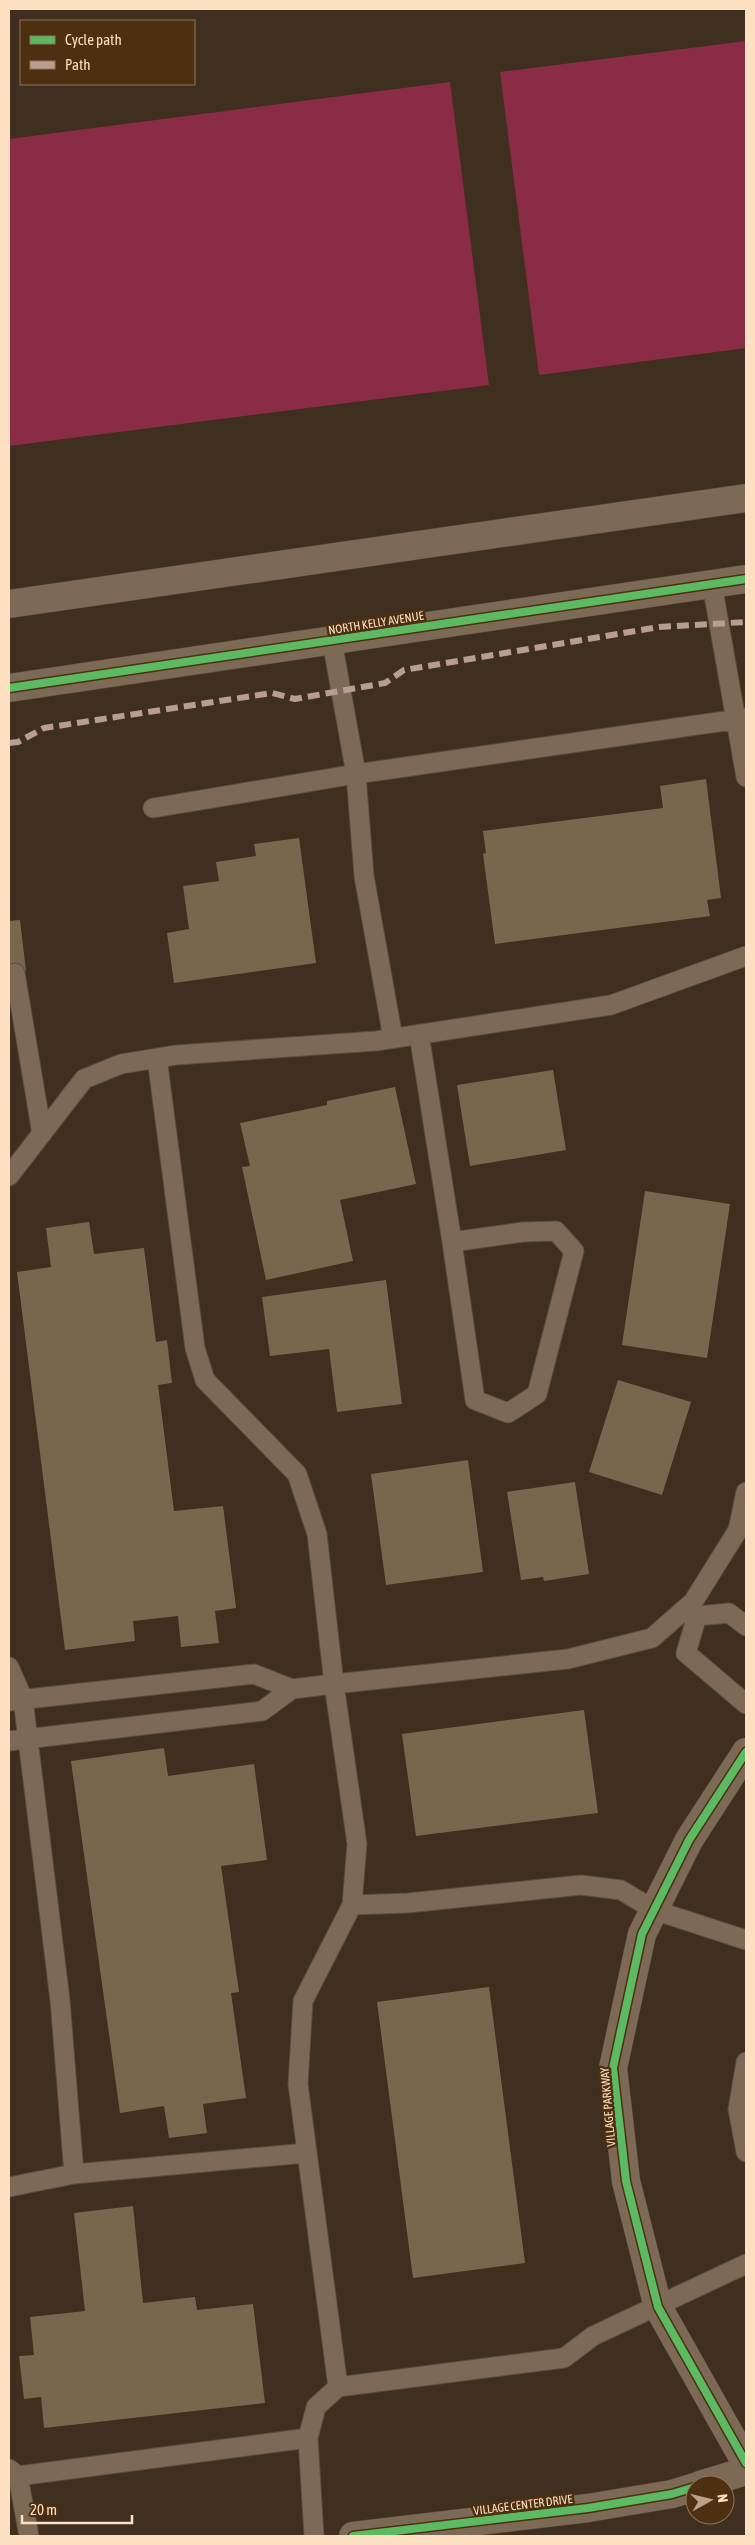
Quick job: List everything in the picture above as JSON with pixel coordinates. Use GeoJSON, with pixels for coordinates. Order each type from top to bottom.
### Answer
{"type":"FeatureCollection","features":[{"type":"Feature","properties":{"kind":"street"},"geometry":{"type":"LineString","coordinates":[[9,604],[746,498]]}},
{"type":"Feature","properties":{"kind":"street","name":"NORTH KELLY AVENUE"},"geometry":{"type":"LineString","coordinates":[[9,688],[746,579]]}},
{"type":"Feature","properties":{"kind":"street","name":"VILLAGE PARKWAY"},"geometry":{"type":"LineString","coordinates":[[746,1752],[689,1840],[642,1934],[613,2068],[626,2181],[658,2307],[746,2463]]}},
{"type":"Feature","properties":{"kind":"street"},"geometry":{"type":"LineString","coordinates":[[733,2475],[746,2471]]}},
{"type":"Feature","properties":{"kind":"street","name":"VILLAGE CENTER DRIVE"},"geometry":{"type":"LineString","coordinates":[[353,2536],[588,2508],[672,2494],[685,2490]]}},
{"type":"Feature","properties":{"kind":"lane"},"geometry":{"type":"LineString","coordinates":[[712,584],[742,719],[746,777]]}},
{"type":"Feature","properties":{"kind":"lane"},"geometry":{"type":"LineString","coordinates":[[332,641],[356,774],[364,876],[393,1038]]}},
{"type":"Feature","properties":{"kind":"lane"},"geometry":{"type":"LineString","coordinates":[[153,808],[356,774],[742,719]]}},
{"type":"Feature","properties":{"kind":"lane"},"geometry":{"type":"LineString","coordinates":[[9,1176],[84,1079],[121,1064],[157,1058],[393,1038],[610,1005],[746,956]]}},
{"type":"Feature","properties":{"kind":"lane"},"geometry":{"type":"LineString","coordinates":[[15,973],[42,1134]]}},
{"type":"Feature","properties":{"kind":"lane"},"geometry":{"type":"LineString","coordinates":[[419,1034],[475,1400],[508,1413],[537,1394],[574,1251],[556,1231],[523,1232],[452,1242]]}},
{"type":"Feature","properties":{"kind":"lane"},"geometry":{"type":"LineString","coordinates":[[157,1058],[195,1348],[205,1380],[297,1474],[317,1534],[334,1684],[357,1844],[352,1906],[303,2001],[298,2084],[338,2387]]}},
{"type":"Feature","properties":{"kind":"lane"},"geometry":{"type":"LineString","coordinates":[[746,1492],[738,1530],[693,1602],[686,1653],[746,1704]]}},
{"type":"Feature","properties":{"kind":"lane"},"geometry":{"type":"LineString","coordinates":[[16,1700],[254,1674],[292,1689],[568,1659],[652,1638],[692,1612],[729,1613],[746,1626]]}},
{"type":"Feature","properties":{"kind":"lane"},"geometry":{"type":"LineString","coordinates":[[9,1667],[16,1700],[28,1738],[60,2000],[74,2174]]}},
{"type":"Feature","properties":{"kind":"lane"},"geometry":{"type":"LineString","coordinates":[[9,1741],[262,1711],[292,1689]]}},
{"type":"Feature","properties":{"kind":"lane"},"geometry":{"type":"LineString","coordinates":[[352,1906],[408,1903],[580,1885],[621,1890],[654,1910],[746,1940]]}},
{"type":"Feature","properties":{"kind":"lane"},"geometry":{"type":"LineString","coordinates":[[746,2062],[738,2109],[746,2152]]}},
{"type":"Feature","properties":{"kind":"lane"},"geometry":{"type":"LineString","coordinates":[[9,2186],[74,2174],[306,2153]]}},
{"type":"Feature","properties":{"kind":"lane"},"geometry":{"type":"LineString","coordinates":[[314,2536],[308,2438],[316,2407],[338,2387],[564,2358],[593,2336],[746,2264]]}},
{"type":"Feature","properties":{"kind":"lane"},"geometry":{"type":"LineString","coordinates":[[29,2536],[14,2472],[308,2438]]}},
{"type":"Feature","properties":{"kind":"shaded area"},"geometry":{"type":"Polygon","coordinates":[[[746,41],[746,348],[539,375],[500,72],[746,41]]]}},
{"type":"Feature","properties":{"kind":"shaded area"},"geometry":{"type":"Polygon","coordinates":[[[450,82],[489,385],[9,446],[9,139],[450,82]]]}},
{"type":"Feature","properties":{"kind":"building"},"geometry":{"type":"Polygon","coordinates":[[[706,779],[721,898],[707,900],[710,916],[495,944],[483,854],[486,853],[483,831],[663,808],[660,786],[706,779]]]}},
{"type":"Feature","properties":{"kind":"building"},"geometry":{"type":"Polygon","coordinates":[[[299,838],[316,963],[174,983],[167,933],[189,929],[183,886],[219,881],[216,862],[256,856],[254,844],[299,838]]]}},
{"type":"Feature","properties":{"kind":"building"},"geometry":{"type":"Polygon","coordinates":[[[20,920],[26,971],[9,974],[9,921],[20,920]]]}},
{"type":"Feature","properties":{"kind":"building"},"geometry":{"type":"Polygon","coordinates":[[[553,1070],[566,1150],[470,1166],[457,1085],[553,1070]]]}},
{"type":"Feature","properties":{"kind":"building"},"geometry":{"type":"Polygon","coordinates":[[[395,1087],[416,1184],[340,1200],[353,1261],[266,1280],[242,1167],[250,1166],[240,1123],[327,1105],[327,1101],[395,1087]]]}},
{"type":"Feature","properties":{"kind":"building"},"geometry":{"type":"Polygon","coordinates":[[[645,1191],[730,1204],[707,1358],[622,1345],[645,1191]]]}},
{"type":"Feature","properties":{"kind":"building"},"geometry":{"type":"Polygon","coordinates":[[[89,1222],[94,1254],[144,1248],[156,1342],[167,1340],[172,1383],[158,1385],[174,1511],[223,1506],[236,1608],[215,1611],[219,1643],[181,1647],[178,1616],[133,1621],[135,1641],[65,1650],[17,1272],[51,1267],[46,1228],[89,1222]]]}},
{"type":"Feature","properties":{"kind":"building"},"geometry":{"type":"Polygon","coordinates":[[[386,1280],[402,1404],[337,1412],[329,1349],[270,1356],[262,1297],[386,1280]]]}},
{"type":"Feature","properties":{"kind":"building"},"geometry":{"type":"Polygon","coordinates":[[[618,1380],[691,1402],[662,1495],[589,1472],[618,1380]]]}},
{"type":"Feature","properties":{"kind":"building"},"geometry":{"type":"Polygon","coordinates":[[[468,1460],[483,1572],[386,1585],[371,1474],[468,1460]]]}},
{"type":"Feature","properties":{"kind":"building"},"geometry":{"type":"Polygon","coordinates":[[[575,1482],[589,1574],[544,1581],[543,1577],[521,1580],[507,1492],[575,1482]]]}},
{"type":"Feature","properties":{"kind":"building"},"geometry":{"type":"Polygon","coordinates":[[[584,1710],[598,1813],[416,1836],[402,1734],[584,1710]]]}},
{"type":"Feature","properties":{"kind":"building"},"geometry":{"type":"Polygon","coordinates":[[[164,1748],[168,1776],[254,1764],[267,1860],[221,1866],[239,1992],[231,1993],[246,2098],[203,2104],[207,2133],[169,2138],[164,2106],[120,2113],[71,1761],[164,1748]]]}},
{"type":"Feature","properties":{"kind":"building"},"geometry":{"type":"Polygon","coordinates":[[[489,1987],[525,2263],[413,2278],[377,2002],[489,1987]]]}},
{"type":"Feature","properties":{"kind":"building"},"geometry":{"type":"Polygon","coordinates":[[[133,2206],[143,2303],[195,2297],[197,2310],[253,2304],[265,2403],[44,2428],[41,2397],[24,2399],[19,2356],[34,2355],[30,2317],[85,2311],[74,2213],[133,2206]]]}},
{"type":"Feature","properties":{"kind":"marked path"},"geometry":{"type":"LineString","coordinates":[[9,743],[18,742],[44,728],[272,693],[295,699],[385,683],[404,670],[659,627],[746,622]]}},
{"type":"Feature","properties":{"kind":"cycle path"},"geometry":{"type":"LineString","coordinates":[[9,688],[746,579]]}},
{"type":"Feature","properties":{"kind":"cycle path"},"geometry":{"type":"LineString","coordinates":[[746,1752],[689,1840],[642,1934],[613,2068],[626,2181],[658,2307],[746,2463]]}},
{"type":"Feature","properties":{"kind":"cycle path"},"geometry":{"type":"LineString","coordinates":[[353,2536],[588,2508],[672,2494],[685,2490]]}}]}
